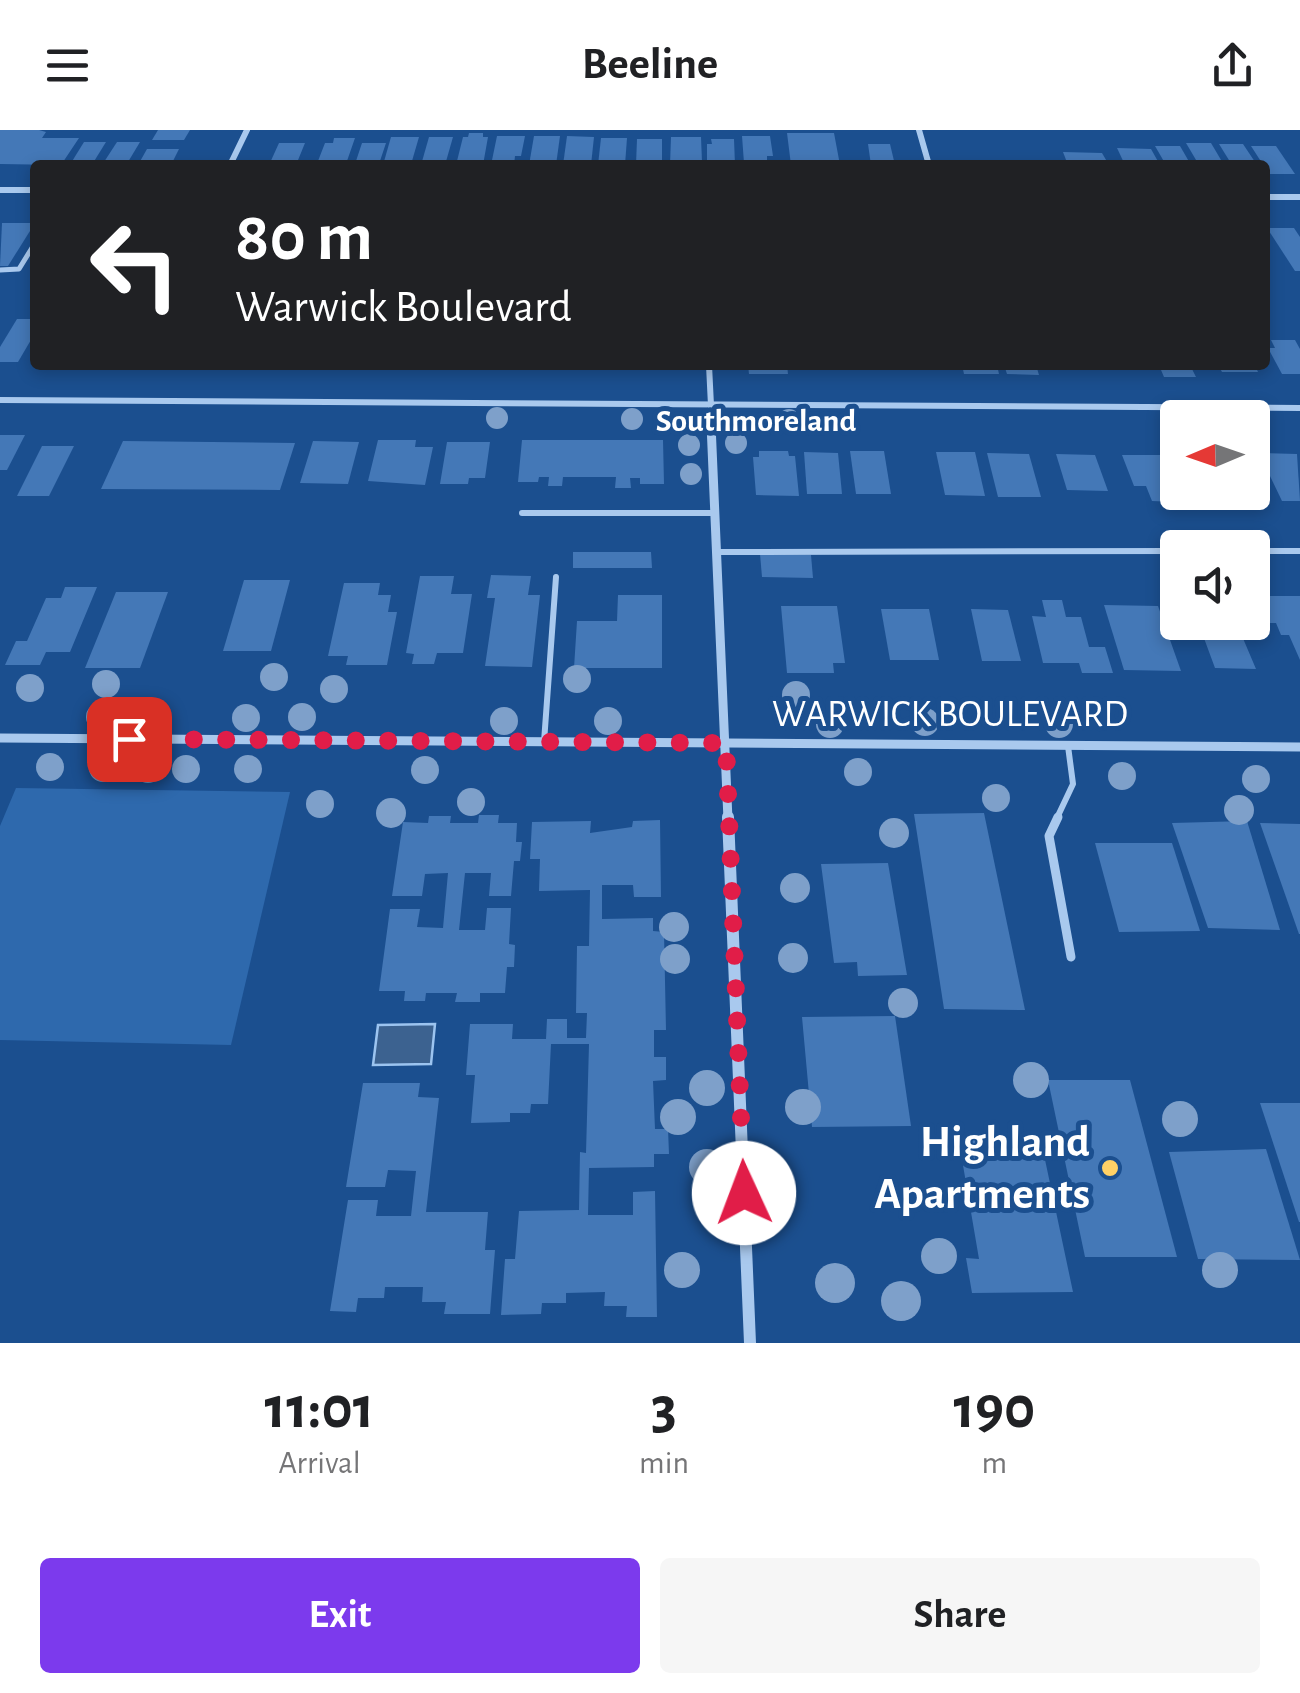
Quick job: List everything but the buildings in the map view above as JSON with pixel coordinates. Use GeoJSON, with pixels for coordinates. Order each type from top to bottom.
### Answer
{"type":"FeatureCollection","features":[{"type":"Feature","properties":{"kind":"street"},"geometry":{"type":"LineString","coordinates":[[232,160],[247,130]]}},
{"type":"Feature","properties":{"kind":"street"},"geometry":{"type":"LineString","coordinates":[[918,130],[927,160]]}},
{"type":"Feature","properties":{"kind":"street"},"geometry":{"type":"LineString","coordinates":[[0,190],[30,190]]}},
{"type":"Feature","properties":{"kind":"street"},"geometry":{"type":"LineString","coordinates":[[1270,197],[1300,197]]}},
{"type":"Feature","properties":{"kind":"street"},"geometry":{"type":"LineString","coordinates":[[709,370],[750,1343]]}},
{"type":"Feature","properties":{"kind":"street"},"geometry":{"type":"LineString","coordinates":[[0,400],[1300,408]]}},
{"type":"Feature","properties":{"kind":"street","name":"WARWICK BOULEVARD"},"geometry":{"type":"LineString","coordinates":[[0,738],[1300,747]]}},
{"type":"Feature","properties":{"kind":"lane"},"geometry":{"type":"LineString","coordinates":[[21,267],[30,252]]}},
{"type":"Feature","properties":{"kind":"lane"},"geometry":{"type":"LineString","coordinates":[[0,270],[30,267]]}},
{"type":"Feature","properties":{"kind":"lane"},"geometry":{"type":"LineString","coordinates":[[522,513],[716,514]]}},
{"type":"Feature","properties":{"kind":"lane"},"geometry":{"type":"LineString","coordinates":[[718,552],[1160,551]]}},
{"type":"Feature","properties":{"kind":"lane"},"geometry":{"type":"LineString","coordinates":[[1270,551],[1300,551]]}},
{"type":"Feature","properties":{"kind":"lane"},"geometry":{"type":"LineString","coordinates":[[544,742],[556,577]]}},
{"type":"Feature","properties":{"kind":"lane"},"geometry":{"type":"LineString","coordinates":[[1068,746],[1072,784],[1048,836],[1071,957]]}},
{"type":"Feature","properties":{"kind":"shaded area"},"geometry":{"type":"Polygon","coordinates":[[[16,788],[290,792],[231,1045],[0,1040],[0,826],[16,788]]]}},
{"type":"Feature","properties":{"kind":"shaded area"},"geometry":{"type":"Polygon","coordinates":[[[435,1024],[431,1064],[373,1065],[378,1025],[435,1024]]]}},
{"type":"Feature","properties":{"kind":"place","name":"Highland Apartments"},"geometry":{"type":"Point","coordinates":[1110,1168]}},
{"type":"Feature","properties":{"kind":"district","name":"Southmoreland"},"geometry":{"type":"Point","coordinates":[756,421]}},
{"type":"Feature","properties":{"kind":"route"},"geometry":{"type":"LineString","coordinates":[[129,739],[726,743],[744,1193]]}}]}
